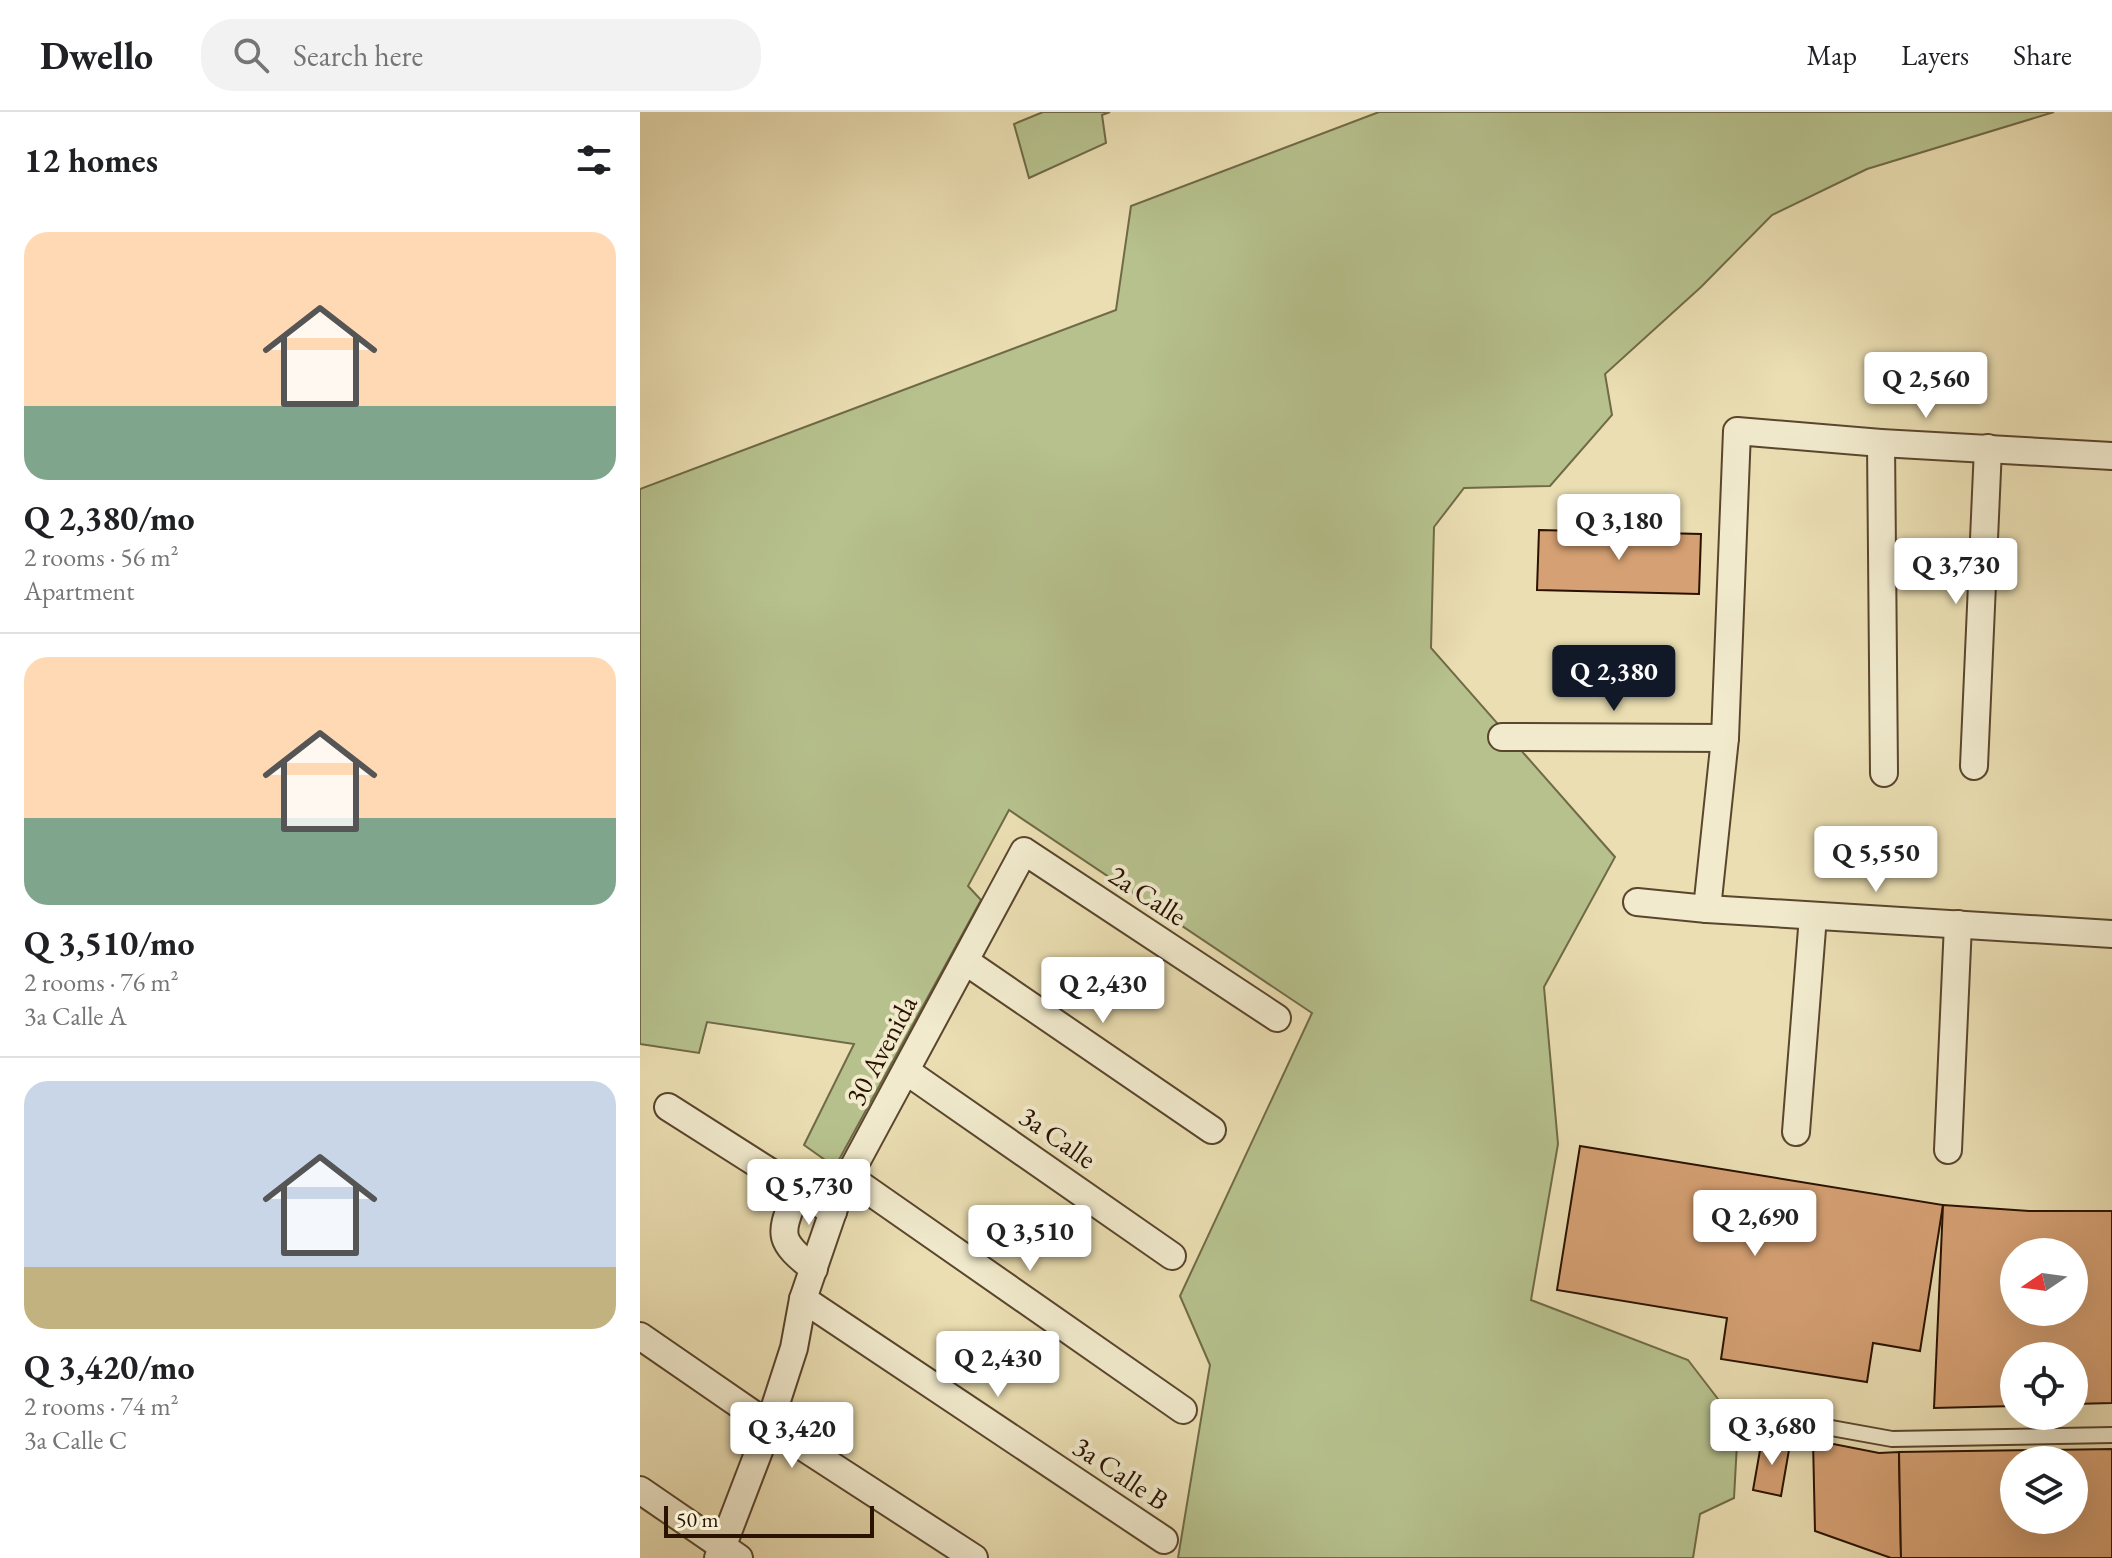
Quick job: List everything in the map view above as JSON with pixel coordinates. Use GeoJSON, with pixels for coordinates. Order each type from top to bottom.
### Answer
{"type":"FeatureCollection","features":[{"type":"Feature","properties":{"kind":"street"},"geometry":{"type":"LineString","coordinates":[[1707,909],[1725,738],[1737,431],[2112,456]]}},
{"type":"Feature","properties":{"kind":"street"},"geometry":{"type":"LineString","coordinates":[[1881,443],[1884,773]]}},
{"type":"Feature","properties":{"kind":"street"},"geometry":{"type":"LineString","coordinates":[[1974,766],[1988,448]]}},
{"type":"Feature","properties":{"kind":"street"},"geometry":{"type":"LineString","coordinates":[[1502,737],[1725,738]]}},
{"type":"Feature","properties":{"kind":"street","name":"30 Avenida"},"geometry":{"type":"LineString","coordinates":[[726,1554],[794,1348],[803,1299],[833,1212],[1024,851]]}},
{"type":"Feature","properties":{"kind":"street","name":"2a Calle"},"geometry":{"type":"LineString","coordinates":[[1024,851],[1277,1018]]}},
{"type":"Feature","properties":{"kind":"street"},"geometry":{"type":"LineString","coordinates":[[1637,902],[2112,934]]}},
{"type":"Feature","properties":{"kind":"street"},"geometry":{"type":"LineString","coordinates":[[1796,1132],[1813,916]]}},
{"type":"Feature","properties":{"kind":"street"},"geometry":{"type":"LineString","coordinates":[[1948,1150],[1958,924]]}},
{"type":"Feature","properties":{"kind":"street"},"geometry":{"type":"LineString","coordinates":[[965,961],[1212,1130]]}},
{"type":"Feature","properties":{"kind":"street","name":"3a Calle"},"geometry":{"type":"LineString","coordinates":[[906,1071],[1172,1256]]}},
{"type":"Feature","properties":{"kind":"street"},"geometry":{"type":"LineString","coordinates":[[668,1107],[833,1212]]}},
{"type":"Feature","properties":{"kind":"street"},"geometry":{"type":"LineString","coordinates":[[849,1177],[1183,1410]]}},
{"type":"Feature","properties":{"kind":"street"},"geometry":{"type":"LineString","coordinates":[[797,1189],[783,1228],[784,1237],[791,1251],[814,1269]]}},
{"type":"Feature","properties":{"kind":"street","name":"3a Calle B"},"geometry":{"type":"LineString","coordinates":[[803,1299],[1164,1540]]}},
{"type":"Feature","properties":{"kind":"street"},"geometry":{"type":"LineString","coordinates":[[640,1336],[769,1425],[974,1558]]}},
{"type":"Feature","properties":{"kind":"street"},"geometry":{"type":"LineString","coordinates":[[640,1490],[726,1554]]}},
{"type":"Feature","properties":{"kind":"lane"},"geometry":{"type":"LineString","coordinates":[[1743,1412],[1892,1439],[2112,1435]]}},
{"type":"Feature","properties":{"kind":"green space"},"geometry":{"type":"Polygon","coordinates":[[[1043,112],[1110,112],[1102,115],[1106,143],[1029,178],[1014,124],[1043,112]]]}},
{"type":"Feature","properties":{"kind":"green space"},"geometry":{"type":"Polygon","coordinates":[[[1379,112],[2054,112],[1867,169],[1772,215],[1701,287],[1605,374],[1612,415],[1550,486],[1464,488],[1434,527],[1431,648],[1615,857],[1544,987],[1558,1144],[1531,1300],[1688,1360],[1738,1425],[1734,1498],[1700,1514],[1693,1558],[1178,1558],[1210,1365],[1180,1296],[1312,1013],[1009,810],[968,886],[981,900],[835,1167],[804,1145],[854,1044],[707,1022],[699,1053],[640,1044],[640,489],[1116,310],[1131,206],[1379,112]]]}},
{"type":"Feature","properties":{"kind":"building"},"geometry":{"type":"Polygon","coordinates":[[[1539,530],[1701,534],[1699,594],[1537,590],[1539,530]]]}},
{"type":"Feature","properties":{"kind":"building"},"geometry":{"type":"Polygon","coordinates":[[[1580,1146],[1943,1205],[1920,1351],[1873,1343],[1867,1382],[1721,1359],[1727,1318],[1557,1290],[1580,1146]]]}},
{"type":"Feature","properties":{"kind":"building"},"geometry":{"type":"Polygon","coordinates":[[[1943,1205],[2029,1211],[2112,1211],[2112,1403],[2088,1404],[2088,1342],[2000,1342],[2000,1406],[1934,1408],[1943,1205]]]}},
{"type":"Feature","properties":{"kind":"building"},"geometry":{"type":"Polygon","coordinates":[[[1762,1439],[1790,1444],[1781,1496],[1753,1490],[1762,1439]]]}},
{"type":"Feature","properties":{"kind":"building"},"geometry":{"type":"Polygon","coordinates":[[[1813,1440],[1879,1453],[1899,1452],[1901,1558],[1891,1558],[1815,1531],[1813,1440]]]}},
{"type":"Feature","properties":{"kind":"building"},"geometry":{"type":"Polygon","coordinates":[[[2088,1449],[2112,1449],[2112,1558],[1901,1558],[1899,1452],[2000,1451],[2000,1534],[2088,1534],[2088,1449]]]}}]}
